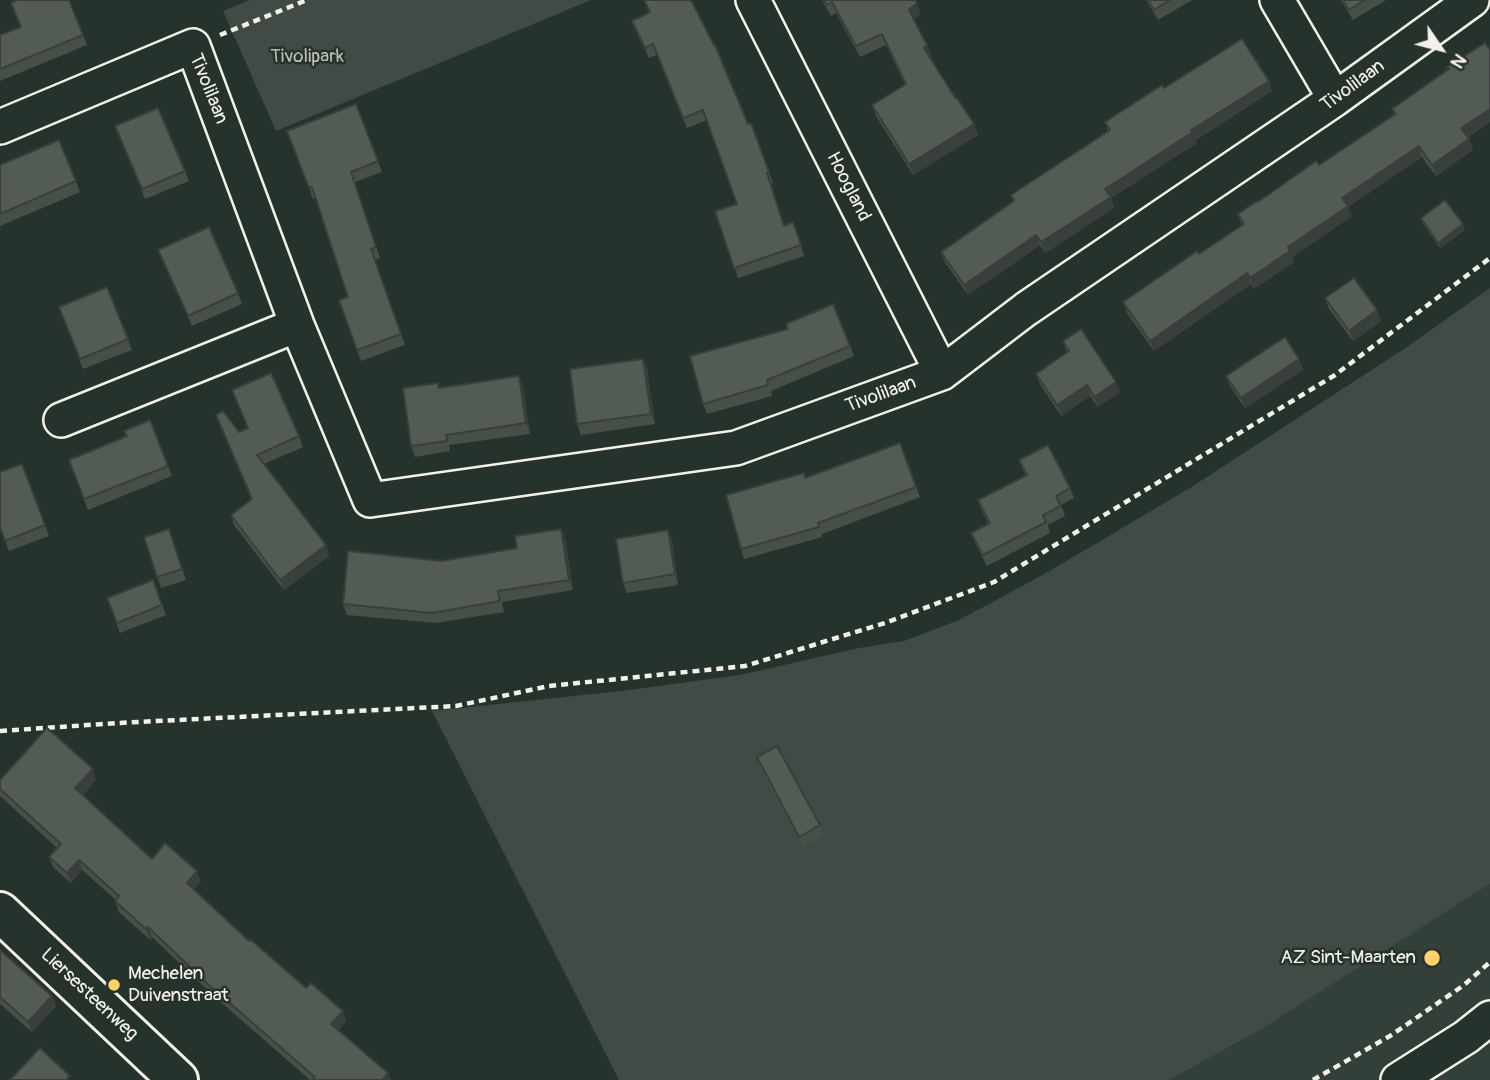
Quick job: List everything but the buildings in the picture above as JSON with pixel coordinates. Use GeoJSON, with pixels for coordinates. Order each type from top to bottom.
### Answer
{"type":"FeatureCollection","features":[{"type":"Feature","properties":{"kind":"main road","name":"Liersesteenweg"},"geometry":{"type":"LineString","coordinates":[[0,912],[178,1080]]}},
{"type":"Feature","properties":{"kind":"street","name":"Hoogland"},"geometry":{"type":"LineString","coordinates":[[753,0],[942,373]]}},
{"type":"Feature","properties":{"kind":"street"},"geometry":{"type":"LineString","coordinates":[[1277,0],[1335,99]]}},
{"type":"Feature","properties":{"kind":"street","name":"Tivolilaan"},"geometry":{"type":"LineString","coordinates":[[0,127],[193,46],[297,325],[370,500],[736,448],[942,373],[1026,309],[1335,99],[1472,0]]}},
{"type":"Feature","properties":{"kind":"street"},"geometry":{"type":"LineString","coordinates":[[61,420],[297,325]]}},
{"type":"Feature","properties":{"kind":"street"},"geometry":{"type":"LineString","coordinates":[[1398,1080],[1466,1037],[1490,1018]]}},
{"type":"Feature","properties":{"kind":"path"},"geometry":{"type":"LineString","coordinates":[[193,46],[307,0]]}},
{"type":"Feature","properties":{"kind":"path"},"geometry":{"type":"LineString","coordinates":[[0,731],[456,706],[549,687],[745,666],[885,623],[994,582],[1335,374],[1490,258]]}},
{"type":"Feature","properties":{"kind":"path"},"geometry":{"type":"LineString","coordinates":[[1313,1080],[1390,1036],[1464,985],[1490,962]]}},
{"type":"Feature","properties":{"kind":"shaded area","name":"AZ Sint-Maarten"},"geometry":{"type":"Polygon","coordinates":[[[1490,884],[1490,1080],[1169,1080],[1262,1029],[1490,884]]]}},
{"type":"Feature","properties":{"kind":"green space","name":"Tivolipark"},"geometry":{"type":"Polygon","coordinates":[[[250,0],[591,0],[276,131],[223,11],[250,0]]]}},
{"type":"Feature","properties":{"kind":"green space"},"geometry":{"type":"Polygon","coordinates":[[[1490,288],[1490,884],[1262,1029],[1169,1080],[619,1080],[432,711],[740,675],[859,648],[904,641],[959,620],[1041,576],[1190,488],[1407,347],[1490,288]]]}},
{"type":"Feature","properties":{"kind":"place","name":"AZ Sint-Maarten"},"geometry":{"type":"Point","coordinates":[1432,958]}},
{"type":"Feature","properties":{"kind":"place","name":"Mechelen Duivenstraat"},"geometry":{"type":"Point","coordinates":[114,985]}}]}
